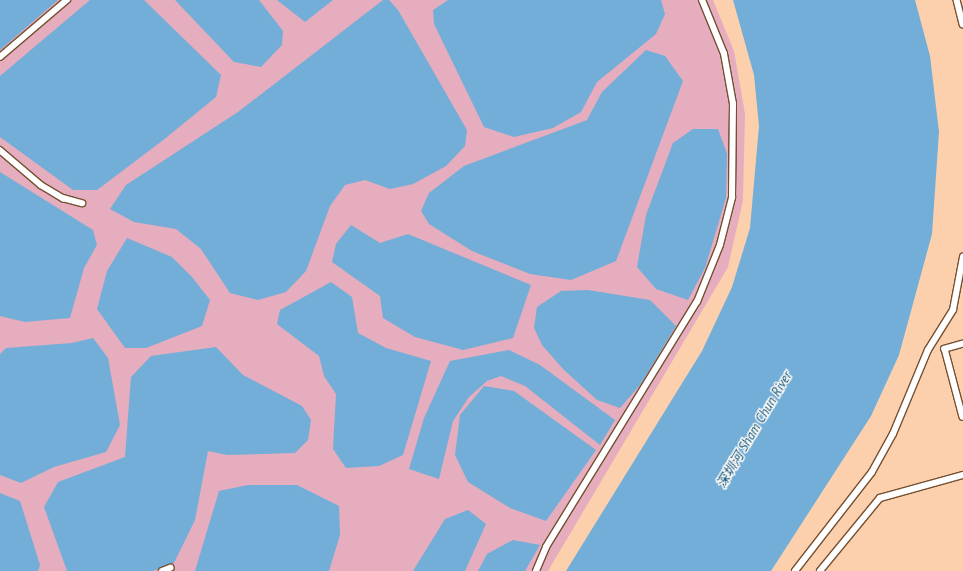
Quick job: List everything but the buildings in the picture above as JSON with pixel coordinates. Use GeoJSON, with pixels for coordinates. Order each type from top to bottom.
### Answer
{"type":"FeatureCollection","features":[{"type":"Feature","properties":{"kind":"lane"},"geometry":{"type":"LineString","coordinates":[[0,57],[67,0]]}},
{"type":"Feature","properties":{"kind":"lane"},"geometry":{"type":"LineString","coordinates":[[536,571],[546,547],[697,302],[720,245],[732,198],[733,104],[724,54],[702,0]]}},
{"type":"Feature","properties":{"kind":"lane"},"geometry":{"type":"LineString","coordinates":[[957,0],[963,24]]}},
{"type":"Feature","properties":{"kind":"lane"},"geometry":{"type":"LineString","coordinates":[[0,150],[40,186],[64,198],[82,203]]}},
{"type":"Feature","properties":{"kind":"lane"},"geometry":{"type":"LineString","coordinates":[[795,571],[872,472],[893,434],[928,350],[953,310],[963,257]]}},
{"type":"Feature","properties":{"kind":"lane"},"geometry":{"type":"LineString","coordinates":[[963,344],[945,349],[963,417]]}},
{"type":"Feature","properties":{"kind":"lane"},"geometry":{"type":"LineString","coordinates":[[820,571],[880,498],[963,475]]}},
{"type":"Feature","properties":{"kind":"lane"},"geometry":{"type":"LineString","coordinates":[[162,571],[170,568]]}},
{"type":"Feature","properties":{"kind":"shaded area"},"geometry":{"type":"Polygon","coordinates":[[[0,0],[713,0],[734,51],[745,114],[743,200],[728,267],[548,571],[0,571],[0,0]]]}},
{"type":"Feature","properties":{"kind":"water"},"geometry":{"type":"Polygon","coordinates":[[[0,0],[58,0],[0,50],[0,0]]]}},
{"type":"Feature","properties":{"kind":"water"},"geometry":{"type":"Polygon","coordinates":[[[90,0],[144,0],[221,75],[216,97],[162,141],[97,190],[73,190],[0,137],[0,76],[90,0]]]}},
{"type":"Feature","properties":{"kind":"water"},"geometry":{"type":"Polygon","coordinates":[[[175,0],[259,0],[283,31],[282,45],[261,67],[234,62],[175,0]]]}},
{"type":"Feature","properties":{"kind":"water"},"geometry":{"type":"Polygon","coordinates":[[[277,0],[333,0],[305,22],[277,0]]]}},
{"type":"Feature","properties":{"kind":"water"},"geometry":{"type":"Polygon","coordinates":[[[383,0],[389,0],[398,10],[467,130],[465,146],[446,166],[413,184],[390,189],[365,180],[345,185],[330,206],[306,271],[286,292],[258,300],[230,293],[201,249],[176,229],[134,222],[110,209],[126,185],[238,112],[383,0]]]}},
{"type":"Feature","properties":{"kind":"water"},"geometry":{"type":"Polygon","coordinates":[[[448,0],[661,0],[665,14],[656,34],[597,82],[581,112],[553,128],[514,137],[484,127],[434,24],[433,10],[448,0]]]}},
{"type":"Feature","properties":{"kind":"water","name":"深圳河 Sham Chun River"},"geometry":{"type":"Polygon","coordinates":[[[733,0],[915,0],[930,56],[939,132],[932,234],[899,355],[871,416],[771,571],[566,571],[702,351],[732,287],[750,228],[759,126],[754,75],[733,0]]]}},
{"type":"Feature","properties":{"kind":"water"},"geometry":{"type":"Polygon","coordinates":[[[646,50],[665,56],[683,81],[616,261],[571,280],[530,274],[472,251],[429,224],[421,211],[429,193],[464,166],[587,120],[602,92],[646,50]]]}},
{"type":"Feature","properties":{"kind":"water"},"geometry":{"type":"Polygon","coordinates":[[[693,129],[718,129],[727,154],[726,198],[705,268],[688,300],[656,289],[637,267],[646,215],[673,143],[693,129]]]}},
{"type":"Feature","properties":{"kind":"water"},"geometry":{"type":"Polygon","coordinates":[[[0,172],[93,230],[97,245],[84,268],[70,318],[25,322],[0,316],[0,172]]]}},
{"type":"Feature","properties":{"kind":"water"},"geometry":{"type":"Polygon","coordinates":[[[351,225],[380,243],[408,234],[531,285],[513,338],[463,350],[415,337],[383,318],[380,296],[332,262],[336,244],[351,225]]]}},
{"type":"Feature","properties":{"kind":"water"},"geometry":{"type":"Polygon","coordinates":[[[127,238],[172,257],[192,277],[210,300],[202,326],[146,348],[125,348],[97,309],[107,271],[127,238]]]}},
{"type":"Feature","properties":{"kind":"water"},"geometry":{"type":"Polygon","coordinates":[[[331,282],[352,297],[358,333],[386,348],[431,361],[403,455],[379,466],[346,468],[333,449],[336,394],[324,376],[319,356],[277,324],[280,310],[331,282]]]}},
{"type":"Feature","properties":{"kind":"water"},"geometry":{"type":"Polygon","coordinates":[[[588,290],[650,300],[676,326],[640,385],[620,408],[597,400],[563,369],[542,345],[534,328],[537,307],[561,291],[588,290]]]}},
{"type":"Feature","properties":{"kind":"water"},"geometry":{"type":"Polygon","coordinates":[[[93,338],[108,358],[120,425],[106,452],[54,467],[21,483],[0,475],[0,354],[6,348],[72,343],[93,338]]]}},
{"type":"Feature","properties":{"kind":"water"},"geometry":{"type":"Polygon","coordinates":[[[216,347],[243,375],[302,406],[311,420],[308,440],[295,453],[227,455],[208,451],[195,520],[174,563],[153,571],[67,571],[44,507],[58,482],[125,457],[131,377],[151,356],[216,347]]]}},
{"type":"Feature","properties":{"kind":"water"},"geometry":{"type":"Polygon","coordinates":[[[509,350],[540,365],[615,420],[600,445],[525,386],[501,376],[487,381],[469,397],[453,421],[439,479],[409,469],[424,418],[450,361],[509,350]]]}},
{"type":"Feature","properties":{"kind":"water"},"geometry":{"type":"Polygon","coordinates":[[[484,386],[514,391],[596,450],[546,521],[510,508],[468,482],[455,455],[460,415],[484,386]]]}},
{"type":"Feature","properties":{"kind":"water"},"geometry":{"type":"Polygon","coordinates":[[[248,485],[297,485],[339,506],[340,535],[329,571],[195,571],[219,491],[248,485]]]}},
{"type":"Feature","properties":{"kind":"water"},"geometry":{"type":"Polygon","coordinates":[[[0,493],[20,501],[40,565],[38,571],[0,571],[0,493]]]}},
{"type":"Feature","properties":{"kind":"water"},"geometry":{"type":"Polygon","coordinates":[[[468,510],[486,524],[465,571],[413,571],[445,519],[468,510]]]}},
{"type":"Feature","properties":{"kind":"water"},"geometry":{"type":"Polygon","coordinates":[[[513,540],[540,545],[525,571],[478,571],[487,554],[513,540]]]}}]}
